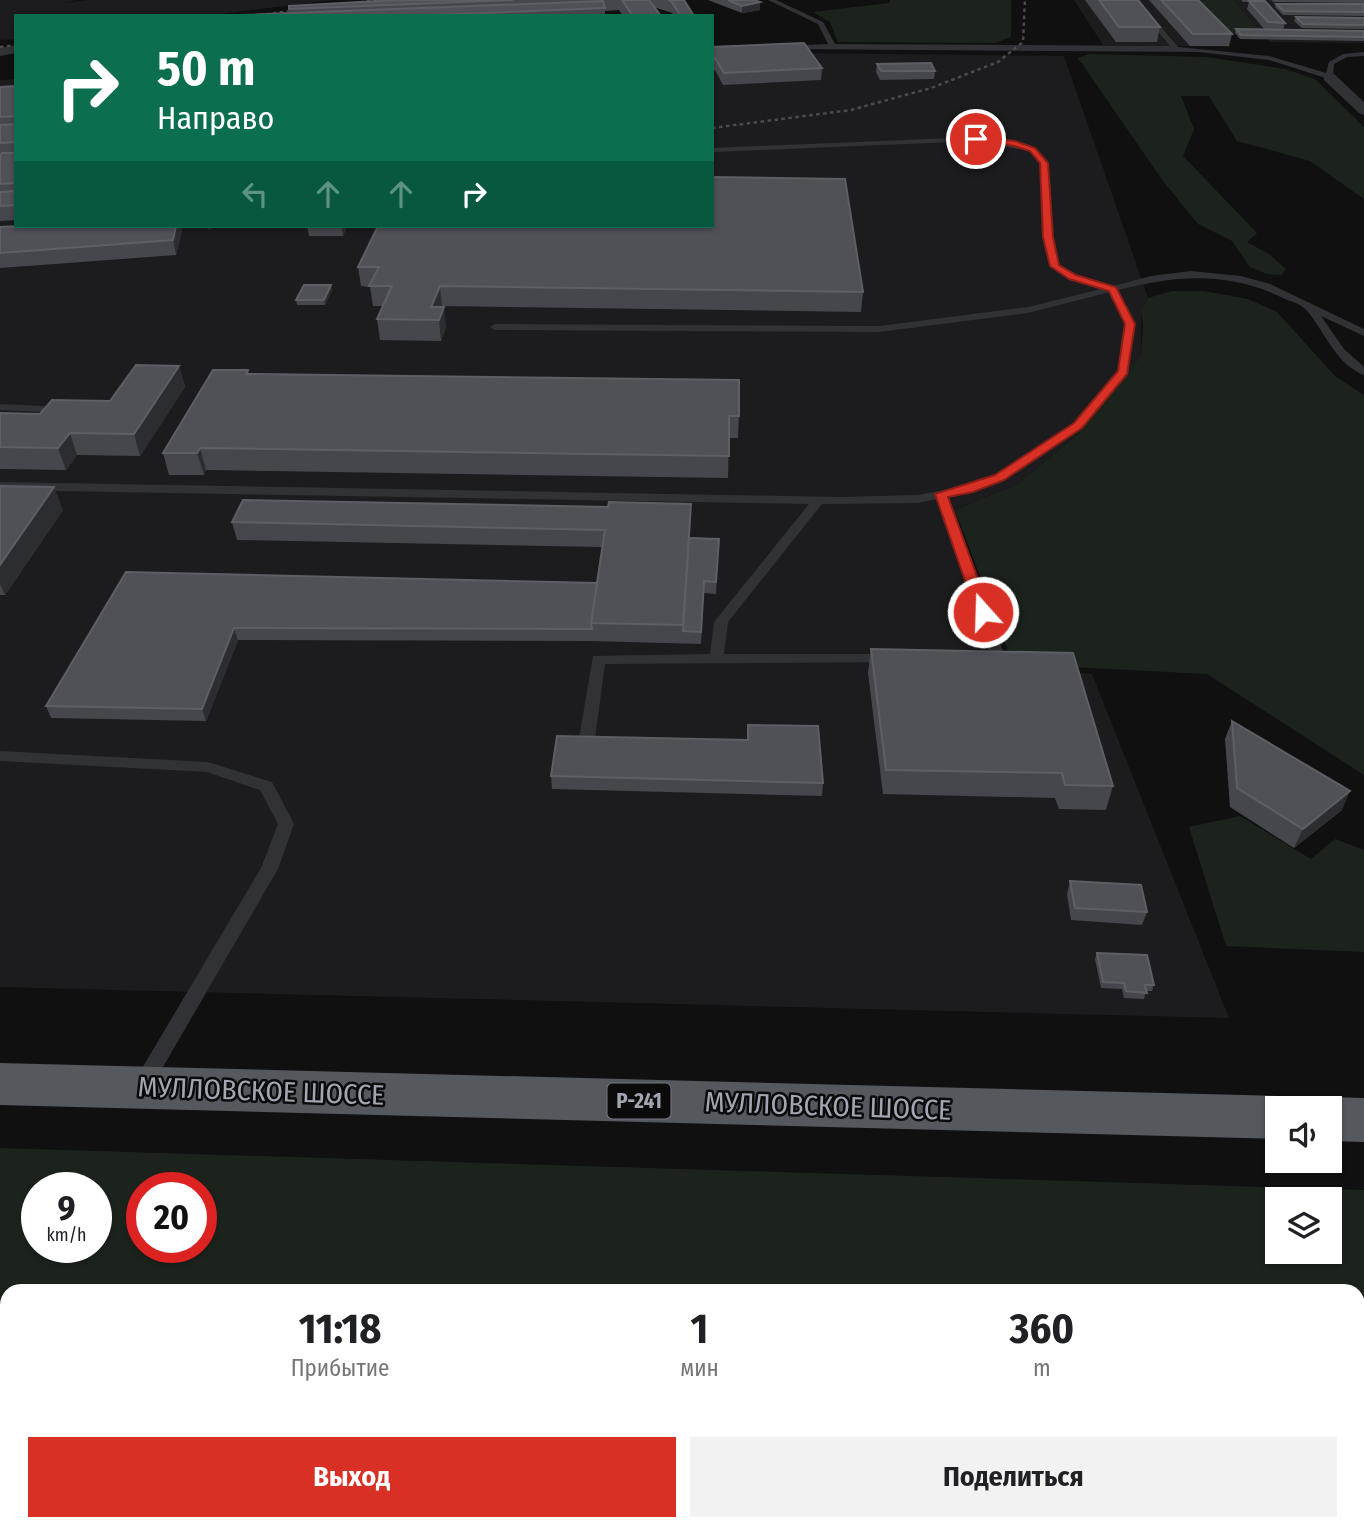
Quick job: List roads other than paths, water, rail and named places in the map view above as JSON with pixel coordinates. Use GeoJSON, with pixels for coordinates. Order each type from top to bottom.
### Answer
{"type":"FeatureCollection","features":[{"type":"Feature","properties":{"kind":"highway","name":"МУЛЛОВСКОЕ ШОССЕ"},"geometry":{"type":"LineString","coordinates":[[0,1084],[1265,1118]]}},
{"type":"Feature","properties":{"kind":"highway"},"geometry":{"type":"LineString","coordinates":[[1342,1119],[1364,1120]]}},
{"type":"Feature","properties":{"kind":"street"},"geometry":{"type":"LineString","coordinates":[[1329,77],[1364,110]]}},
{"type":"Feature","properties":{"kind":"lane"},"geometry":{"type":"LineString","coordinates":[[771,0],[821,23],[832,46]]}},
{"type":"Feature","properties":{"kind":"lane"},"geometry":{"type":"LineString","coordinates":[[1135,0],[1177,50]]}},
{"type":"Feature","properties":{"kind":"lane"},"geometry":{"type":"LineString","coordinates":[[779,47],[1177,50],[1274,57],[1306,66],[1329,77],[1331,63],[1345,55],[1364,54]]}},
{"type":"Feature","properties":{"kind":"lane"},"geometry":{"type":"LineString","coordinates":[[0,486],[818,501],[918,499],[968,489],[999,477],[1026,461],[1078,426],[1124,372],[1130,324],[1113,289],[1073,277],[1055,266],[1048,237],[1044,163],[1032,149],[976,139],[714,150]]}},
{"type":"Feature","properties":{"kind":"lane"},"geometry":{"type":"LineString","coordinates":[[495,327],[879,329],[1028,310],[1151,279],[1191,274],[1214,275],[1267,286],[1364,333]]}},
{"type":"Feature","properties":{"kind":"lane"},"geometry":{"type":"LineString","coordinates":[[1311,307],[1335,348],[1364,372]]}},
{"type":"Feature","properties":{"kind":"lane"},"geometry":{"type":"LineString","coordinates":[[0,407],[78,410]]}},
{"type":"Feature","properties":{"kind":"lane"},"geometry":{"type":"LineString","coordinates":[[941,494],[999,660],[973,660]]}},
{"type":"Feature","properties":{"kind":"lane"},"geometry":{"type":"LineString","coordinates":[[717,657],[721,622],[818,501]]}},
{"type":"Feature","properties":{"kind":"lane"},"geometry":{"type":"LineString","coordinates":[[587,737],[598,659],[905,659]]}},
{"type":"Feature","properties":{"kind":"lane"},"geometry":{"type":"LineString","coordinates":[[0,756],[208,767],[266,786],[286,824],[269,869],[141,1088]]}},
{"type":"Feature","properties":{"kind":"railway"},"geometry":{"type":"LineString","coordinates":[[346,4],[379,0]]}},
{"type":"Feature","properties":{"kind":"railway"},"geometry":{"type":"LineString","coordinates":[[714,128],[851,110],[931,88],[998,62],[1023,42],[1025,0]]}},
{"type":"Feature","properties":{"kind":"railway"},"geometry":{"type":"LineString","coordinates":[[268,14],[308,9]]}},
{"type":"Feature","properties":{"kind":"railway"},"geometry":{"type":"LineString","coordinates":[[0,47],[14,45]]}}]}
